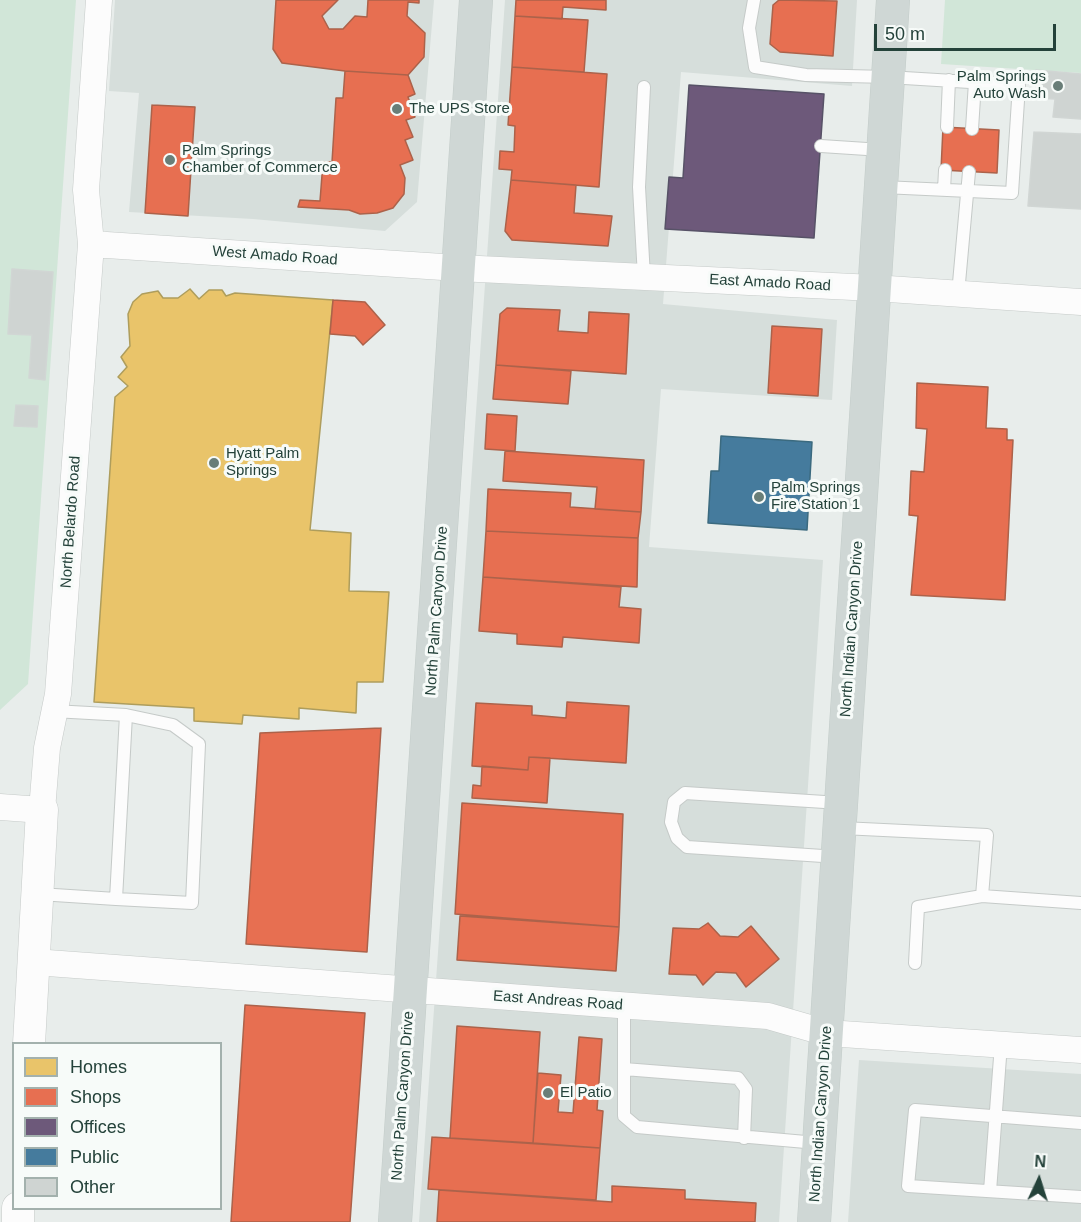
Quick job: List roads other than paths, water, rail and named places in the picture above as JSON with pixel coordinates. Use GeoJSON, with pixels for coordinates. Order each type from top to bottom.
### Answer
{"type":"FeatureCollection","features":[{"type":"Feature","properties":{"kind":"main road","name":"North Palm Canyon Drive"},"geometry":{"type":"LineString","coordinates":[[394,1222],[477,0]]}},
{"type":"Feature","properties":{"kind":"main road","name":"North Indian Canyon Drive"},"geometry":{"type":"LineString","coordinates":[[813,1222],[893,0]]}},
{"type":"Feature","properties":{"kind":"street","name":"North Belardo Road"},"geometry":{"type":"LineString","coordinates":[[29,1042],[42,810],[47,748],[60,670],[91,244],[86,190],[99,0]]}},
{"type":"Feature","properties":{"kind":"street","name":"West Amado Road"},"geometry":{"type":"LineString","coordinates":[[91,244],[458,268]]}},
{"type":"Feature","properties":{"kind":"street","name":"East Amado Road"},"geometry":{"type":"LineString","coordinates":[[458,268],[874,288],[1081,302]]}},
{"type":"Feature","properties":{"kind":"street"},"geometry":{"type":"LineString","coordinates":[[0,807],[42,810]]}},
{"type":"Feature","properties":{"kind":"street","name":"East Andreas Road"},"geometry":{"type":"LineString","coordinates":[[34,962],[768,1016],[827,1033],[1081,1050]]}},
{"type":"Feature","properties":{"kind":"lane"},"geometry":{"type":"LineString","coordinates":[[754,0],[749,28],[755,67],[806,75],[975,81],[1019,85],[1012,193],[881,187]]}},
{"type":"Feature","properties":{"kind":"lane"},"geometry":{"type":"LineString","coordinates":[[947,127],[949,80]]}},
{"type":"Feature","properties":{"kind":"lane"},"geometry":{"type":"LineString","coordinates":[[972,129],[975,81]]}},
{"type":"Feature","properties":{"kind":"lane"},"geometry":{"type":"LineString","coordinates":[[644,87],[639,187],[644,277]]}},
{"type":"Feature","properties":{"kind":"lane"},"geometry":{"type":"LineString","coordinates":[[821,146],[883,150]]}},
{"type":"Feature","properties":{"kind":"lane"},"geometry":{"type":"LineString","coordinates":[[944,190],[945,170]]}},
{"type":"Feature","properties":{"kind":"lane"},"geometry":{"type":"LineString","coordinates":[[958,294],[969,172]]}},
{"type":"Feature","properties":{"kind":"lane"},"geometry":{"type":"LineString","coordinates":[[38,894],[192,903],[199,744],[173,725],[126,715],[53,711]]}},
{"type":"Feature","properties":{"kind":"lane"},"geometry":{"type":"LineString","coordinates":[[116,899],[126,715]]}},
{"type":"Feature","properties":{"kind":"lane"},"geometry":{"type":"LineString","coordinates":[[840,830],[685,793],[674,802],[671,822],[676,838],[687,848],[840,830],[987,835],[982,896]]}},
{"type":"Feature","properties":{"kind":"lane"},"geometry":{"type":"LineString","coordinates":[[915,963],[918,907],[982,896],[1081,903]]}},
{"type":"Feature","properties":{"kind":"lane"},"geometry":{"type":"LineString","coordinates":[[624,1006],[624,1116],[637,1127],[819,1143]]}},
{"type":"Feature","properties":{"kind":"lane"},"geometry":{"type":"LineString","coordinates":[[990,1191],[1001,1044]]}},
{"type":"Feature","properties":{"kind":"lane"},"geometry":{"type":"LineString","coordinates":[[624,1069],[738,1078],[746,1089],[744,1138]]}},
{"type":"Feature","properties":{"kind":"lane"},"geometry":{"type":"LineString","coordinates":[[1081,1123],[915,1110],[908,1186],[1081,1197]]}},
{"type":"Feature","properties":{"kind":"place","name":"Palm Springs Auto Wash"},"geometry":{"type":"Point","coordinates":[1058,86]}},
{"type":"Feature","properties":{"kind":"place","name":"The UPS Store"},"geometry":{"type":"Point","coordinates":[397,109]}},
{"type":"Feature","properties":{"kind":"place","name":"Palm Springs Chamber of Commerce"},"geometry":{"type":"Point","coordinates":[170,160]}},
{"type":"Feature","properties":{"kind":"place","name":"Hyatt Palm Springs"},"geometry":{"type":"Point","coordinates":[214,463]}},
{"type":"Feature","properties":{"kind":"place","name":"Palm Springs Fire Station 1"},"geometry":{"type":"Point","coordinates":[759,497]}},
{"type":"Feature","properties":{"kind":"place","name":"El Patio"},"geometry":{"type":"Point","coordinates":[548,1093]}}]}
